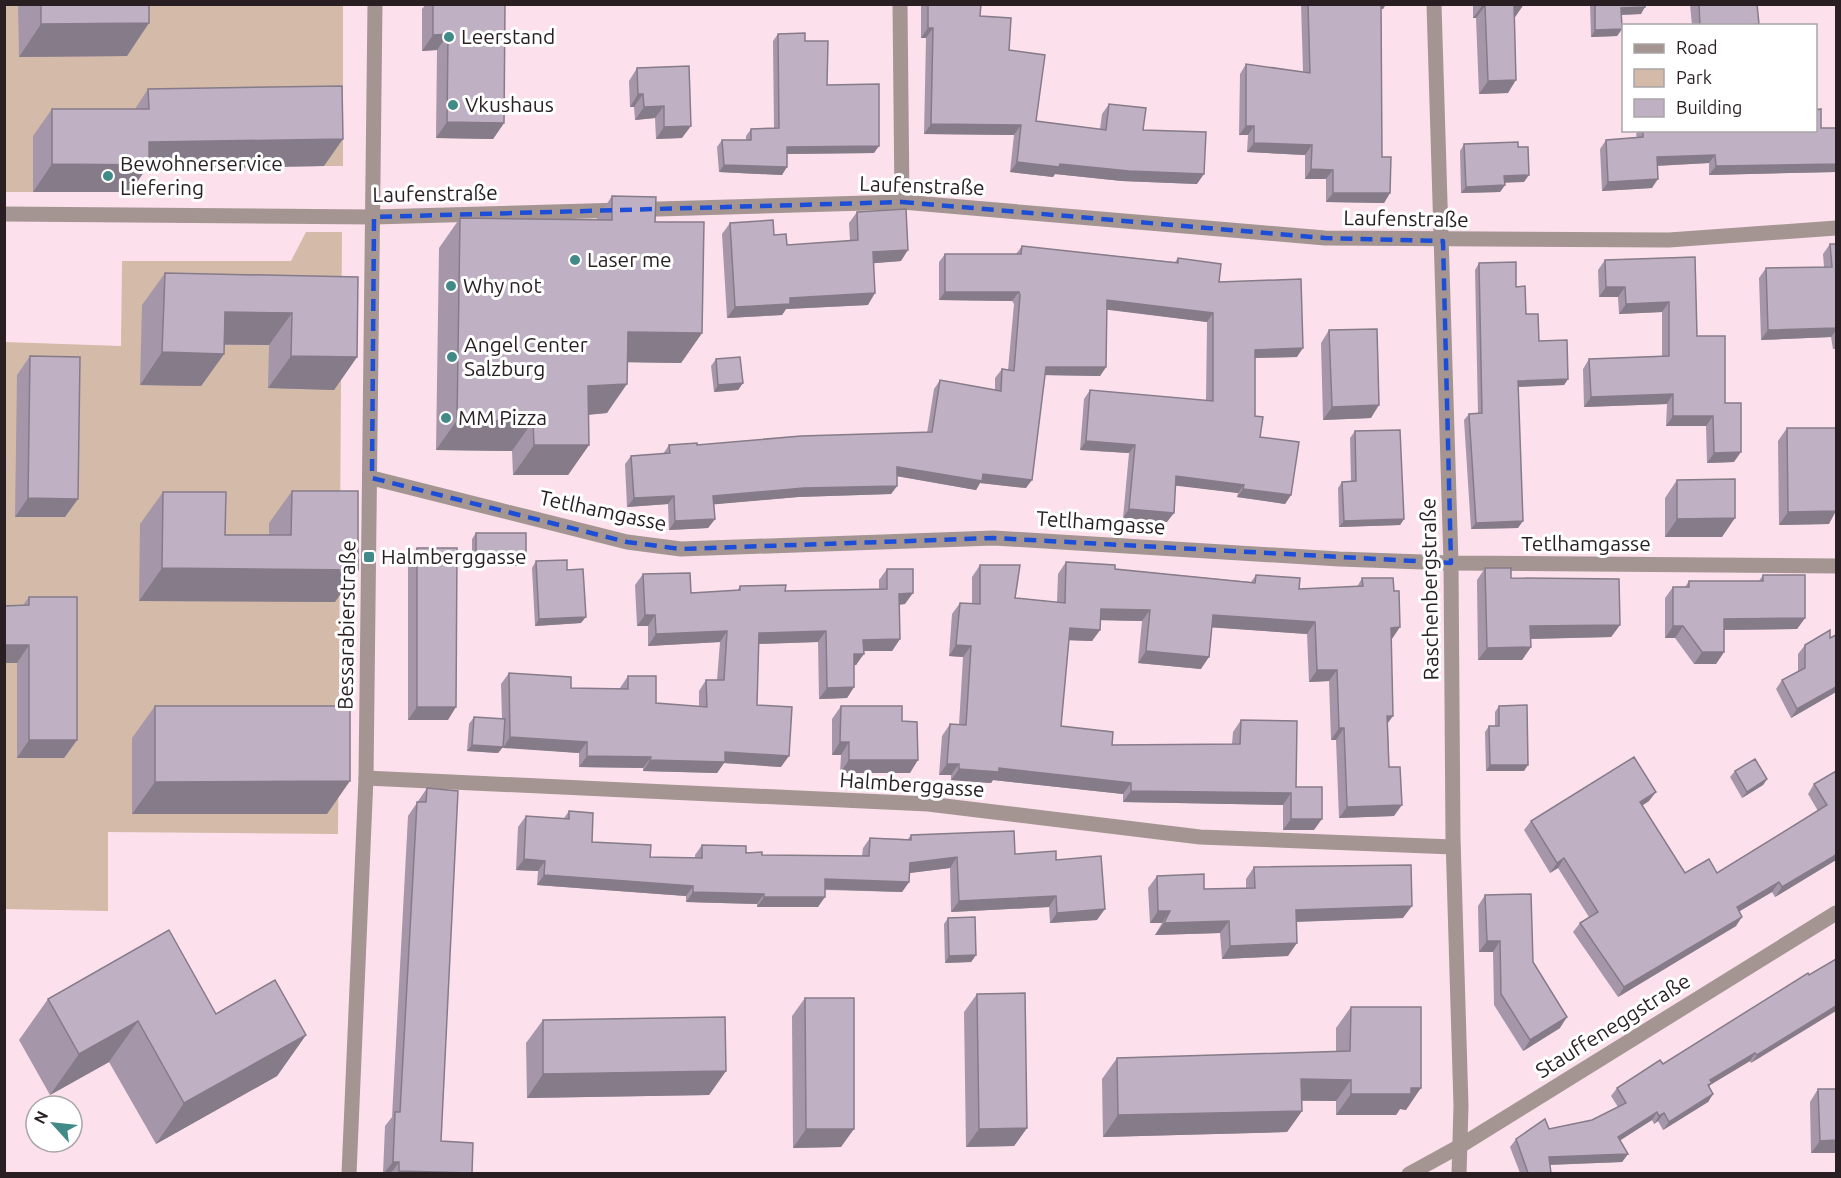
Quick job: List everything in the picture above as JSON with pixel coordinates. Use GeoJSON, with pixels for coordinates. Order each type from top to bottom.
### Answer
{"type":"FeatureCollection","features":[{"type":"Feature","properties":{"kind":"street","name":"Bessarabierstraße"},"geometry":{"type":"LineString","coordinates":[[349,1173],[366,778],[372,478],[375,4]]}},
{"type":"Feature","properties":{"kind":"street"},"geometry":{"type":"LineString","coordinates":[[900,4],[902,202]]}},
{"type":"Feature","properties":{"kind":"street","name":"Raschenbergstraße"},"geometry":{"type":"LineString","coordinates":[[1434,4],[1451,563],[1459,1173]]}},
{"type":"Feature","properties":{"kind":"street","name":"Laufenstraße"},"geometry":{"type":"LineString","coordinates":[[4,214],[374,217],[902,202],[1325,238],[1443,241],[1669,240],[1836,228]]}},
{"type":"Feature","properties":{"kind":"street","name":"Tetlhamgasse"},"geometry":{"type":"LineString","coordinates":[[372,478],[627,542],[681,549],[994,538],[1340,559],[1451,563],[1836,566]]}},
{"type":"Feature","properties":{"kind":"street","name":"Halmberggasse"},"geometry":{"type":"LineString","coordinates":[[366,778],[928,804],[1200,837],[1453,847]]}},
{"type":"Feature","properties":{"kind":"street","name":"Stauffeneggstraße"},"geometry":{"type":"LineString","coordinates":[[1409,1173],[1460,1146],[1836,913]]}},
{"type":"Feature","properties":{"kind":"highlighted area"},"geometry":{"type":"Polygon","coordinates":[[[902,202],[1325,238],[1443,241],[1451,563],[994,538],[681,549],[627,542],[372,478],[374,217],[902,202]]]}},
{"type":"Feature","properties":{"kind":"green space"},"geometry":{"type":"Polygon","coordinates":[[[4,5],[343,5],[343,166],[324,166],[323,114],[33,136],[33,192],[5,192],[4,5]]]}},
{"type":"Feature","properties":{"kind":"green space"},"geometry":{"type":"Polygon","coordinates":[[[306,232],[342,232],[338,834],[108,832],[108,911],[5,909],[5,342],[121,346],[122,261],[291,261],[306,232]]]}},
{"type":"Feature","properties":{"kind":"building"},"geometry":{"type":"Polygon","coordinates":[[[41,4],[149,4],[149,23],[41,24],[41,4]]]}},
{"type":"Feature","properties":{"kind":"building"},"geometry":{"type":"Polygon","coordinates":[[[433,4],[505,4],[504,123],[447,122],[448,34],[433,35],[433,4]]]}},
{"type":"Feature","properties":{"kind":"building"},"geometry":{"type":"Polygon","coordinates":[[[928,4],[981,4],[980,16],[1011,18],[1009,50],[1045,55],[1036,121],[1106,130],[1109,104],[1146,108],[1143,130],[1206,132],[1204,174],[1129,171],[1060,164],[1059,167],[1017,162],[1021,125],[931,124],[933,28],[928,28],[928,4]]]}},
{"type":"Feature","properties":{"kind":"building"},"geometry":{"type":"Polygon","coordinates":[[[1308,4],[1381,4],[1382,157],[1391,157],[1390,193],[1333,193],[1333,170],[1311,169],[1312,145],[1254,143],[1254,126],[1246,126],[1246,64],[1310,73],[1308,4]]]}},
{"type":"Feature","properties":{"kind":"building"},"geometry":{"type":"Polygon","coordinates":[[[1482,4],[1515,4],[1516,80],[1488,81],[1485,6],[1482,4]]]}},
{"type":"Feature","properties":{"kind":"building"},"geometry":{"type":"Polygon","coordinates":[[[1595,4],[1645,4],[1645,7],[1621,8],[1622,29],[1595,30],[1595,4]]]}},
{"type":"Feature","properties":{"kind":"building"},"geometry":{"type":"Polygon","coordinates":[[[1699,4],[1757,4],[1759,24],[1700,24],[1699,4]]]}},
{"type":"Feature","properties":{"kind":"building"},"geometry":{"type":"Polygon","coordinates":[[[805,33],[805,41],[828,41],[827,85],[879,84],[879,146],[787,147],[787,167],[724,165],[722,140],[751,140],[751,129],[779,128],[778,34],[805,33]]]}},
{"type":"Feature","properties":{"kind":"building"},"geometry":{"type":"Polygon","coordinates":[[[689,66],[691,126],[664,127],[664,106],[644,107],[643,94],[638,94],[637,68],[689,66]]]}},
{"type":"Feature","properties":{"kind":"building"},"geometry":{"type":"Polygon","coordinates":[[[342,86],[343,139],[149,142],[149,165],[52,164],[52,109],[149,109],[148,89],[342,86]]]}},
{"type":"Feature","properties":{"kind":"building"},"geometry":{"type":"Polygon","coordinates":[[[1821,109],[1821,128],[1836,128],[1836,164],[1716,166],[1715,155],[1657,157],[1658,179],[1608,182],[1606,140],[1643,137],[1643,132],[1817,132],[1817,110],[1821,109]]]}},
{"type":"Feature","properties":{"kind":"building"},"geometry":{"type":"Polygon","coordinates":[[[1518,142],[1518,147],[1528,147],[1529,175],[1504,176],[1505,185],[1466,187],[1464,144],[1518,142]]]}},
{"type":"Feature","properties":{"kind":"building"},"geometry":{"type":"Polygon","coordinates":[[[612,196],[656,197],[655,222],[704,222],[702,333],[628,332],[627,384],[588,386],[589,445],[534,445],[533,421],[457,420],[460,218],[612,220],[612,196]]]}},
{"type":"Feature","properties":{"kind":"building"},"geometry":{"type":"Polygon","coordinates":[[[906,209],[908,250],[873,252],[875,293],[790,298],[790,304],[735,307],[730,223],[773,220],[774,235],[786,234],[787,245],[858,240],[857,212],[906,209]]]}},
{"type":"Feature","properties":{"kind":"building"},"geometry":{"type":"Polygon","coordinates":[[[1830,244],[1836,244],[1836,328],[1768,330],[1766,268],[1832,267],[1830,244]]]}},
{"type":"Feature","properties":{"kind":"building"},"geometry":{"type":"Polygon","coordinates":[[[1022,246],[1178,263],[1178,258],[1221,264],[1219,282],[1301,279],[1303,348],[1255,350],[1255,416],[1263,417],[1260,437],[1299,442],[1291,495],[1243,489],[1244,485],[1176,476],[1174,513],[1129,509],[1135,445],[1086,441],[1090,390],[1213,401],[1213,313],[1107,300],[1106,367],[1046,367],[1032,480],[983,474],[982,481],[897,467],[897,486],[804,488],[713,496],[715,519],[675,521],[674,496],[634,498],[631,456],[670,453],[669,445],[697,443],[697,445],[801,436],[932,432],[940,380],[1001,391],[1002,369],[1014,371],[1019,292],[945,292],[945,254],[1021,254],[1022,246]]]}},
{"type":"Feature","properties":{"kind":"building"},"geometry":{"type":"Polygon","coordinates":[[[1695,257],[1697,336],[1725,336],[1725,403],[1741,403],[1741,452],[1714,453],[1713,416],[1673,416],[1673,394],[1591,397],[1589,359],[1669,356],[1669,302],[1626,304],[1625,287],[1606,287],[1605,260],[1695,257]]]}},
{"type":"Feature","properties":{"kind":"building"},"geometry":{"type":"Polygon","coordinates":[[[1516,262],[1516,287],[1525,286],[1526,314],[1538,314],[1539,341],[1567,340],[1568,379],[1518,381],[1523,521],[1476,523],[1469,414],[1482,413],[1479,263],[1516,262]]]}},
{"type":"Feature","properties":{"kind":"building"},"geometry":{"type":"Polygon","coordinates":[[[165,273],[358,277],[357,357],[291,356],[292,313],[225,312],[224,354],[162,352],[165,273]]]}},
{"type":"Feature","properties":{"kind":"building"},"geometry":{"type":"Polygon","coordinates":[[[1377,329],[1379,405],[1332,407],[1329,330],[1377,329]]]}},
{"type":"Feature","properties":{"kind":"building"},"geometry":{"type":"Polygon","coordinates":[[[30,356],[80,357],[78,499],[28,498],[30,356]]]}},
{"type":"Feature","properties":{"kind":"building"},"geometry":{"type":"Polygon","coordinates":[[[740,357],[743,383],[718,385],[716,359],[740,357]]]}},
{"type":"Feature","properties":{"kind":"building"},"geometry":{"type":"Polygon","coordinates":[[[1787,428],[1836,428],[1836,511],[1788,512],[1787,428]]]}},
{"type":"Feature","properties":{"kind":"building"},"geometry":{"type":"Polygon","coordinates":[[[1400,430],[1404,519],[1344,521],[1342,482],[1356,481],[1355,431],[1400,430]]]}},
{"type":"Feature","properties":{"kind":"building"},"geometry":{"type":"Polygon","coordinates":[[[1735,479],[1735,518],[1677,519],[1677,480],[1735,479]]]}},
{"type":"Feature","properties":{"kind":"building"},"geometry":{"type":"Polygon","coordinates":[[[292,491],[358,491],[358,570],[162,568],[163,492],[226,492],[225,535],[291,535],[292,491]]]}},
{"type":"Feature","properties":{"kind":"building"},"geometry":{"type":"Polygon","coordinates":[[[476,533],[526,533],[526,559],[476,559],[476,533]]]}},
{"type":"Feature","properties":{"kind":"building"},"geometry":{"type":"Polygon","coordinates":[[[417,548],[457,548],[456,707],[417,707],[417,548]]]}},
{"type":"Feature","properties":{"kind":"building"},"geometry":{"type":"Polygon","coordinates":[[[567,560],[567,570],[583,569],[586,617],[539,619],[536,561],[567,560]]]}},
{"type":"Feature","properties":{"kind":"building"},"geometry":{"type":"Polygon","coordinates":[[[1066,562],[1115,565],[1115,569],[1255,583],[1256,575],[1300,578],[1299,589],[1363,586],[1362,578],[1393,578],[1394,591],[1399,591],[1400,627],[1391,628],[1393,716],[1387,716],[1389,767],[1400,767],[1402,805],[1347,807],[1344,728],[1339,728],[1337,670],[1317,670],[1315,622],[1213,615],[1209,657],[1146,651],[1150,610],[1101,609],[1100,630],[1070,628],[1061,726],[1113,732],[1112,745],[1240,744],[1241,720],[1297,721],[1296,787],[1322,787],[1322,819],[1291,819],[1291,793],[1131,791],[1131,783],[999,768],[999,772],[959,769],[959,764],[947,764],[950,724],[966,725],[971,646],[956,645],[960,603],[980,604],[980,565],[1020,565],[1015,598],[1065,603],[1066,562]]]}},
{"type":"Feature","properties":{"kind":"building"},"geometry":{"type":"Polygon","coordinates":[[[1485,568],[1511,568],[1511,578],[1619,579],[1620,625],[1530,626],[1531,647],[1487,648],[1485,568]]]}},
{"type":"Feature","properties":{"kind":"building"},"geometry":{"type":"Polygon","coordinates":[[[887,569],[913,569],[913,593],[899,594],[900,639],[863,640],[864,654],[854,654],[854,687],[827,688],[826,631],[759,633],[757,705],[792,707],[789,756],[725,752],[725,762],[587,756],[587,742],[510,737],[509,673],[571,677],[571,688],[628,689],[628,676],[656,676],[656,703],[707,707],[706,680],[724,680],[727,631],[656,634],[655,615],[645,615],[643,574],[690,573],[691,593],[740,590],[740,586],[786,585],[785,591],[887,589],[887,569]]]}},
{"type":"Feature","properties":{"kind":"building"},"geometry":{"type":"Polygon","coordinates":[[[1763,575],[1805,575],[1805,618],[1724,619],[1724,652],[1702,652],[1683,626],[1673,626],[1673,587],[1689,587],[1689,581],[1763,581],[1763,575]]]}},
{"type":"Feature","properties":{"kind":"building"},"geometry":{"type":"Polygon","coordinates":[[[29,597],[77,597],[77,740],[29,740],[29,645],[4,645],[4,606],[29,605],[29,597]]]}},
{"type":"Feature","properties":{"kind":"building"},"geometry":{"type":"Polygon","coordinates":[[[1830,630],[1830,638],[1836,635],[1836,687],[1797,709],[1782,680],[1805,668],[1805,645],[1830,630]]]}},
{"type":"Feature","properties":{"kind":"building"},"geometry":{"type":"Polygon","coordinates":[[[1527,705],[1528,765],[1490,765],[1489,726],[1499,726],[1499,706],[1527,705]]]}},
{"type":"Feature","properties":{"kind":"building"},"geometry":{"type":"Polygon","coordinates":[[[155,706],[350,706],[350,781],[155,782],[155,706]]]}},
{"type":"Feature","properties":{"kind":"building"},"geometry":{"type":"Polygon","coordinates":[[[841,706],[902,706],[902,721],[917,722],[918,760],[849,760],[849,742],[840,742],[841,706]]]}},
{"type":"Feature","properties":{"kind":"building"},"geometry":{"type":"Polygon","coordinates":[[[474,717],[505,719],[503,747],[472,745],[474,717]]]}},
{"type":"Feature","properties":{"kind":"building"},"geometry":{"type":"Polygon","coordinates":[[[1634,757],[1656,792],[1640,802],[1685,873],[1709,859],[1717,873],[1827,805],[1814,784],[1836,771],[1836,855],[1782,887],[1779,882],[1737,907],[1742,917],[1624,987],[1580,923],[1598,912],[1564,858],[1557,863],[1531,821],[1634,757]]]}},
{"type":"Feature","properties":{"kind":"building"},"geometry":{"type":"Polygon","coordinates":[[[1755,759],[1767,779],[1747,792],[1735,771],[1755,759]]]}},
{"type":"Feature","properties":{"kind":"building"},"geometry":{"type":"Polygon","coordinates":[[[427,788],[458,791],[441,1141],[473,1143],[472,1173],[399,1171],[399,1162],[393,1162],[395,1112],[400,1112],[417,802],[426,802],[427,788]]]}},
{"type":"Feature","properties":{"kind":"building"},"geometry":{"type":"Polygon","coordinates":[[[569,811],[593,813],[592,842],[651,845],[650,857],[702,858],[702,845],[746,846],[746,853],[762,852],[762,855],[869,856],[870,838],[911,840],[911,835],[1014,831],[1015,854],[1056,851],[1056,860],[1101,856],[1105,909],[1057,913],[1056,896],[959,901],[957,857],[910,863],[909,882],[825,879],[825,897],[764,897],[764,894],[693,892],[693,886],[544,875],[545,861],[524,859],[526,816],[569,819],[569,811]]]}},
{"type":"Feature","properties":{"kind":"building"},"geometry":{"type":"Polygon","coordinates":[[[1411,865],[1412,906],[1296,910],[1297,943],[1230,946],[1229,921],[1164,923],[1170,911],[1158,911],[1157,876],[1204,874],[1204,889],[1255,888],[1254,867],[1411,865]]]}},
{"type":"Feature","properties":{"kind":"building"},"geometry":{"type":"Polygon","coordinates":[[[1531,894],[1533,962],[1567,1017],[1530,1040],[1501,994],[1500,941],[1487,941],[1485,895],[1531,894]]]}},
{"type":"Feature","properties":{"kind":"building"},"geometry":{"type":"Polygon","coordinates":[[[975,917],[976,955],[949,956],[948,918],[975,917]]]}},
{"type":"Feature","properties":{"kind":"building"},"geometry":{"type":"Polygon","coordinates":[[[169,930],[216,1014],[275,980],[306,1035],[184,1103],[138,1021],[79,1054],[48,999],[169,930]]]}},
{"type":"Feature","properties":{"kind":"building"},"geometry":{"type":"Polygon","coordinates":[[[1836,959],[1836,1006],[1757,1055],[1755,1053],[1710,1080],[1712,1083],[1708,1085],[1713,1094],[1669,1122],[1664,1113],[1659,1116],[1657,1112],[1618,1137],[1628,1154],[1549,1157],[1551,1173],[1528,1173],[1516,1139],[1545,1119],[1549,1129],[1592,1120],[1626,1103],[1617,1088],[1660,1060],[1663,1064],[1808,973],[1809,975],[1836,959]]]}},
{"type":"Feature","properties":{"kind":"building"},"geometry":{"type":"Polygon","coordinates":[[[1025,993],[1027,1128],[979,1129],[977,994],[1025,993]]]}},
{"type":"Feature","properties":{"kind":"building"},"geometry":{"type":"Polygon","coordinates":[[[805,998],[854,998],[854,1129],[806,1129],[805,998]]]}},
{"type":"Feature","properties":{"kind":"building"},"geometry":{"type":"Polygon","coordinates":[[[1351,1007],[1421,1007],[1421,1088],[1411,1088],[1411,1094],[1351,1094],[1351,1080],[1301,1079],[1302,1111],[1118,1115],[1117,1058],[1350,1051],[1351,1007]]]}},
{"type":"Feature","properties":{"kind":"building"},"geometry":{"type":"Polygon","coordinates":[[[725,1017],[726,1071],[543,1074],[543,1020],[725,1017]]]}},
{"type":"Feature","properties":{"kind":"building"},"geometry":{"type":"Polygon","coordinates":[[[1818,1089],[1836,1089],[1836,1140],[1820,1141],[1818,1089]]]}},
{"type":"Feature","properties":{"kind":"place","name":"Leerstand"},"geometry":{"type":"Point","coordinates":[449,37]}},
{"type":"Feature","properties":{"kind":"place","name":"Vkushaus"},"geometry":{"type":"Point","coordinates":[453,105]}},
{"type":"Feature","properties":{"kind":"place","name":"Bewohnerservice Liefering"},"geometry":{"type":"Point","coordinates":[108,176]}},
{"type":"Feature","properties":{"kind":"place","name":"Laser me"},"geometry":{"type":"Point","coordinates":[575,260]}},
{"type":"Feature","properties":{"kind":"place","name":"Why not"},"geometry":{"type":"Point","coordinates":[451,286]}},
{"type":"Feature","properties":{"kind":"place","name":"Angel Center Salzburg"},"geometry":{"type":"Point","coordinates":[452,357]}},
{"type":"Feature","properties":{"kind":"place","name":"MM Pizza"},"geometry":{"type":"Point","coordinates":[446,418]}},
{"type":"Feature","properties":{"kind":"place","name":"Halmberggasse"},"geometry":{"type":"Point","coordinates":[369,557]}}]}
